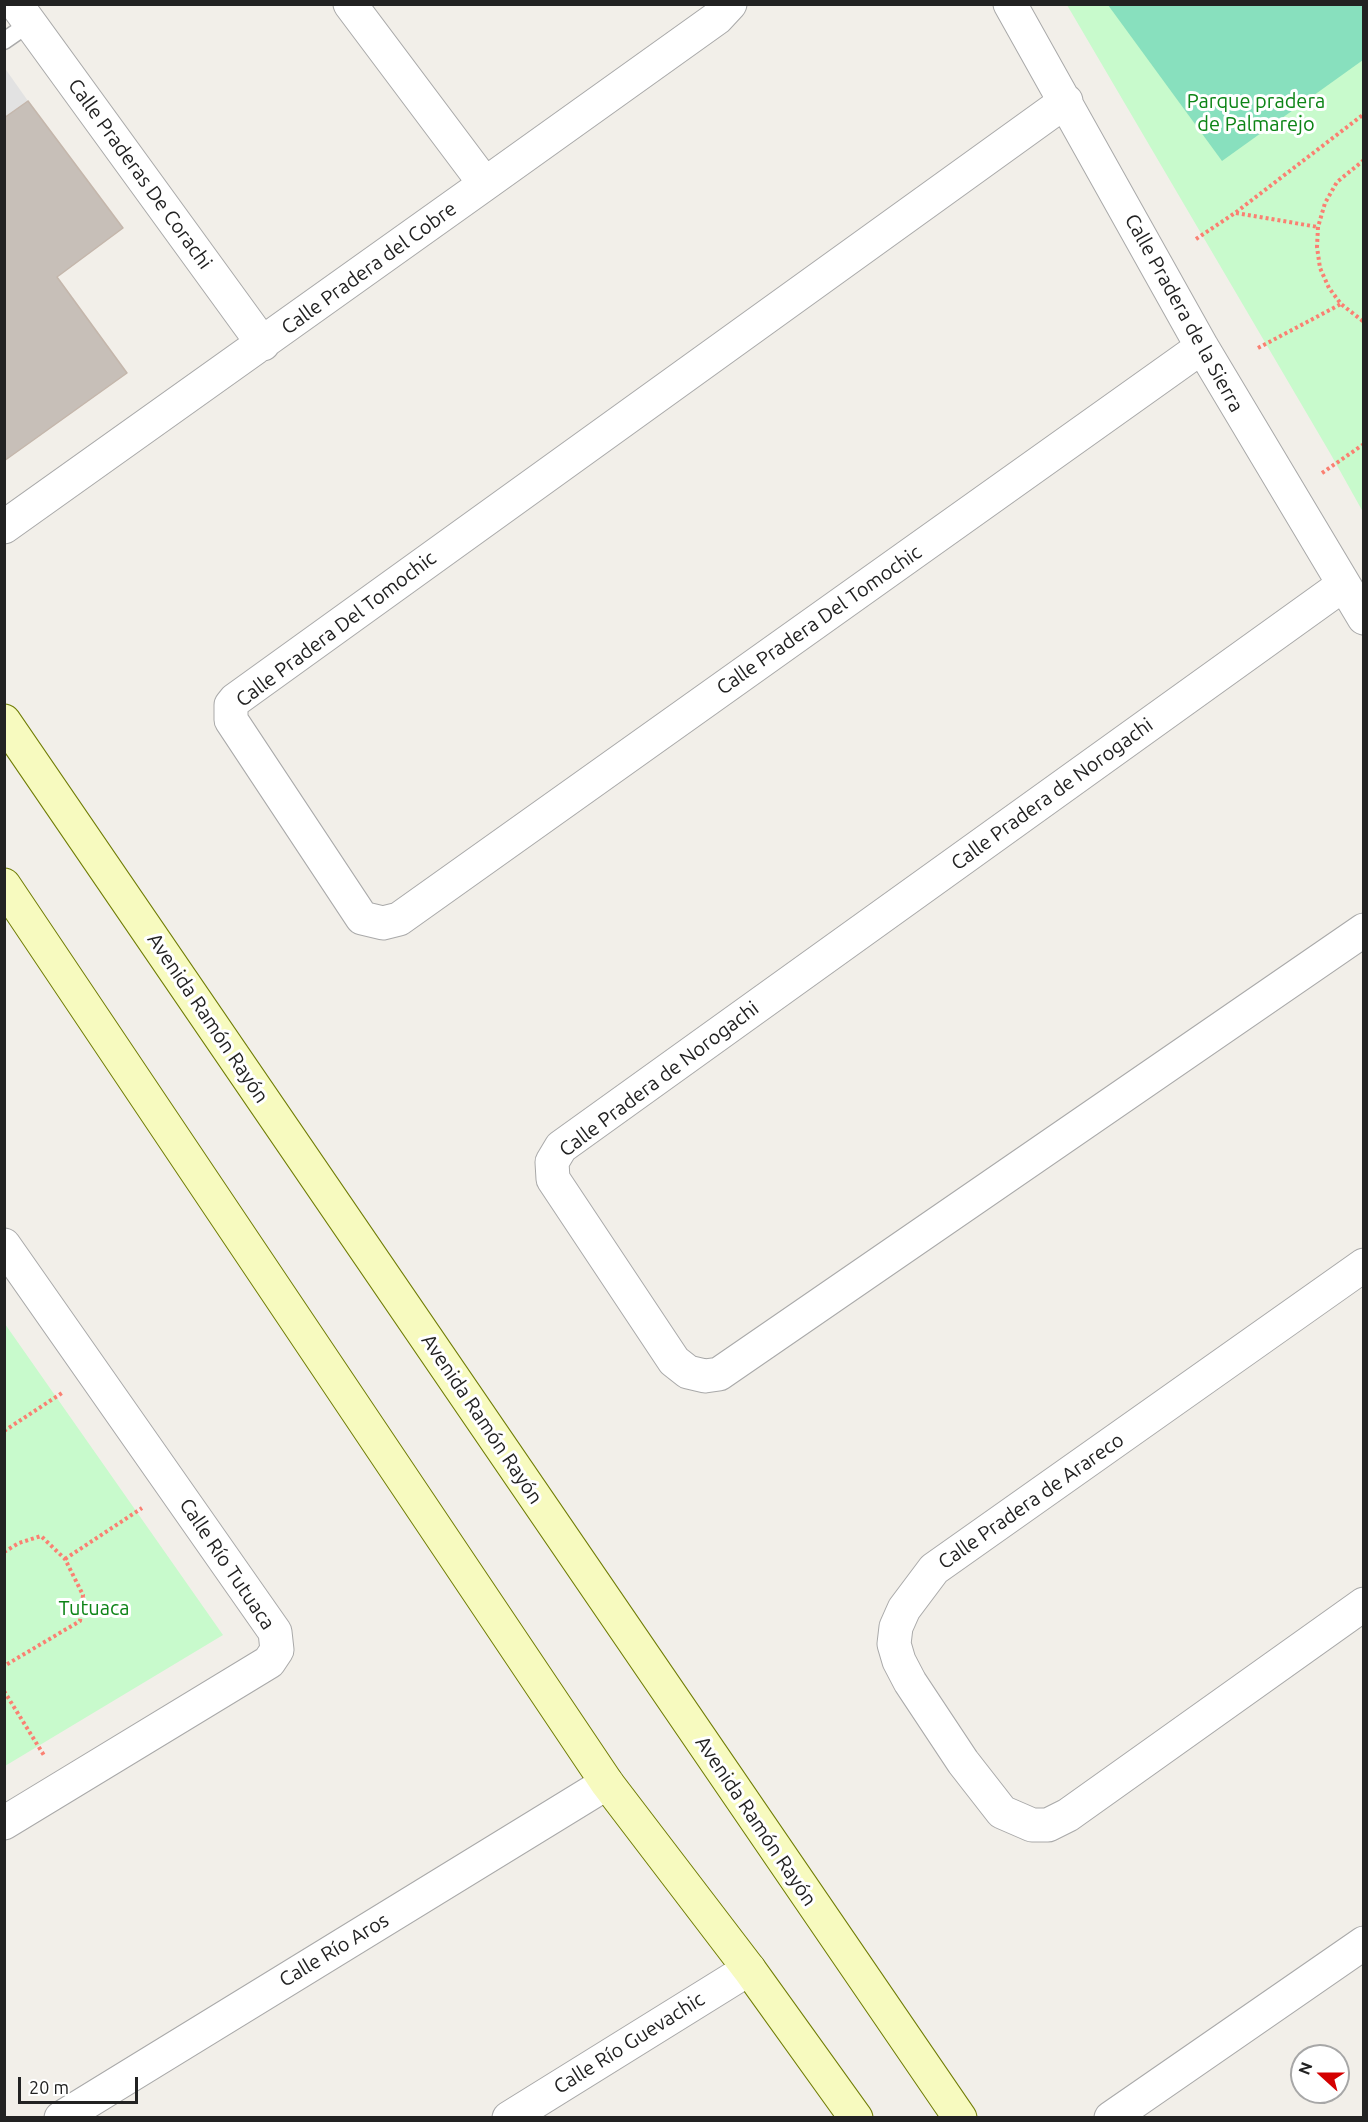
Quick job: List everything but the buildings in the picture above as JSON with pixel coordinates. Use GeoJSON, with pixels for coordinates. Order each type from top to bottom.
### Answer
{"type":"FeatureCollection","features":[{"type":"Feature","properties":{"kind":"main road","name":"Avenida Ramón Rayón"},"geometry":{"type":"LineString","coordinates":[[4,721],[960,2118]]}},
{"type":"Feature","properties":{"kind":"main road"},"geometry":{"type":"LineString","coordinates":[[4,885],[607,1783],[749,1969],[856,2118]]}},
{"type":"Feature","properties":{"kind":"street"},"geometry":{"type":"LineString","coordinates":[[351,4],[485,184]]}},
{"type":"Feature","properties":{"kind":"street","name":"Calle Pradera de la Sierra"},"geometry":{"type":"LineString","coordinates":[[1010,4],[1202,347],[1364,618]]}},
{"type":"Feature","properties":{"kind":"street","name":"Calle Pradera del Cobre"},"geometry":{"type":"LineString","coordinates":[[4,527],[485,184],[718,9]]}},
{"type":"Feature","properties":{"kind":"street","name":"Calle Praderas De Corachi"},"geometry":{"type":"LineString","coordinates":[[17,23],[263,344]]}},
{"type":"Feature","properties":{"kind":"street","name":"Calle Pradera Del Tomochic"},"geometry":{"type":"LineString","coordinates":[[1066,101],[235,700],[231,705],[231,720],[362,918],[383,923],[399,919],[1202,347]]}},
{"type":"Feature","properties":{"kind":"street","name":"Calle Pradera de Norogachi"},"geometry":{"type":"LineString","coordinates":[[1343,585],[561,1147],[552,1162],[553,1179],[674,1360],[688,1372],[705,1376],[719,1374],[1364,930]]}},
{"type":"Feature","properties":{"kind":"street","name":"Calle Río Tutuaca"},"geometry":{"type":"LineString","coordinates":[[4,1245],[275,1632],[278,1650],[269,1662],[4,1823]]}},
{"type":"Feature","properties":{"kind":"street","name":"Calle Pradera de Arareco"},"geometry":{"type":"LineString","coordinates":[[1364,1265],[934,1569],[904,1609],[896,1627],[894,1644],[899,1661],[910,1682],[963,1762],[1002,1812],[1032,1825],[1048,1825],[1068,1815],[1364,1604]]}},
{"type":"Feature","properties":{"kind":"street","name":"Calle Río Aros"},"geometry":{"type":"LineString","coordinates":[[61,2118],[607,1783]]}},
{"type":"Feature","properties":{"kind":"street"},"geometry":{"type":"LineString","coordinates":[[1112,2118],[1364,1943]]}},
{"type":"Feature","properties":{"kind":"street","name":"Calle Río Guevachic"},"geometry":{"type":"LineString","coordinates":[[509,2118],[749,1969]]}},
{"type":"Feature","properties":{"kind":"path"},"geometry":{"type":"LineString","coordinates":[[1196,239],[1235,213],[1364,114]]}},
{"type":"Feature","properties":{"kind":"path"},"geometry":{"type":"LineString","coordinates":[[1364,160],[1337,182],[1324,203],[1318,227],[1320,268],[1329,288],[1341,304],[1364,322]]}},
{"type":"Feature","properties":{"kind":"path"},"geometry":{"type":"LineString","coordinates":[[1235,213],[1318,227]]}},
{"type":"Feature","properties":{"kind":"path"},"geometry":{"type":"LineString","coordinates":[[1258,348],[1341,304]]}},
{"type":"Feature","properties":{"kind":"path"},"geometry":{"type":"LineString","coordinates":[[1290,497],[1364,444]]}},
{"type":"Feature","properties":{"kind":"path"},"geometry":{"type":"LineString","coordinates":[[4,1431],[64,1392]]}},
{"type":"Feature","properties":{"kind":"path"},"geometry":{"type":"LineString","coordinates":[[65,1559],[174,1486]]}},
{"type":"Feature","properties":{"kind":"path"},"geometry":{"type":"LineString","coordinates":[[4,1552],[19,1542],[41,1536],[65,1559],[82,1595],[80,1620],[4,1666]]}},
{"type":"Feature","properties":{"kind":"path"},"geometry":{"type":"LineString","coordinates":[[4,1691],[63,1786]]}},
{"type":"Feature","properties":{"kind":"green space","name":"Parque pradera de Palmarejo"},"geometry":{"type":"Polygon","coordinates":[[[1067,5],[1363,5],[1363,512],[1330,453],[1067,5]]]}},
{"type":"Feature","properties":{"kind":"green space"},"geometry":{"type":"Polygon","coordinates":[[[1108,5],[1363,5],[1363,60],[1222,161],[1108,5]]]}},
{"type":"Feature","properties":{"kind":"green space","name":"Tutuaca"},"geometry":{"type":"Polygon","coordinates":[[[5,1324],[223,1635],[4,1766],[5,1324]]]}},
{"type":"Feature","properties":{"kind":"shaded area"},"geometry":{"type":"Polygon","coordinates":[[[4,67],[28,101],[5,118],[4,118],[4,67]]]}}]}
